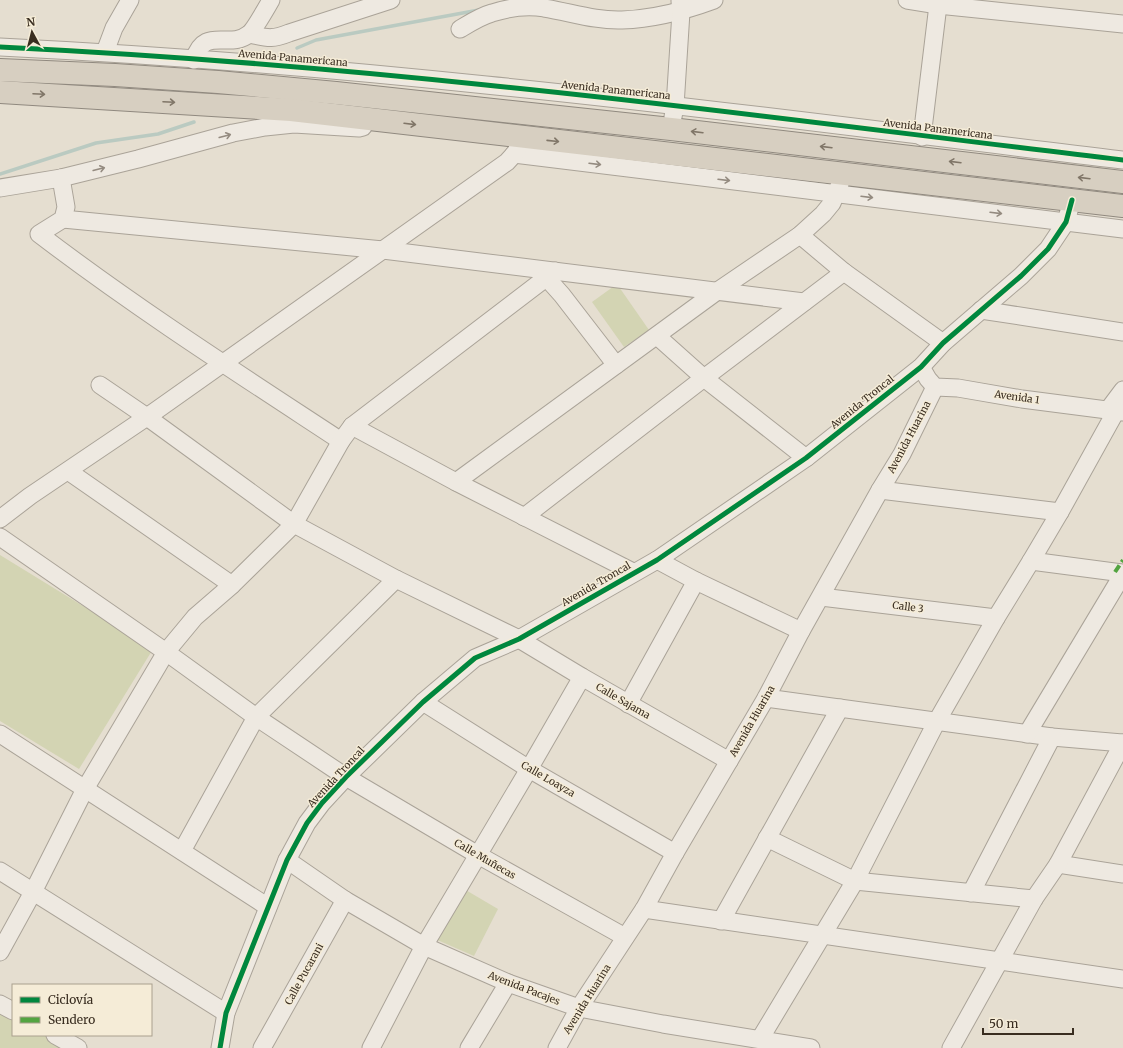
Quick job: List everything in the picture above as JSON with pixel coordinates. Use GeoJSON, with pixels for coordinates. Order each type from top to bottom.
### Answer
{"type":"FeatureCollection","features":[{"type":"Feature","properties":{"kind":"highway"},"geometry":{"type":"LineString","coordinates":[[0,70],[115,75],[218,82],[671,129],[1123,182]]}},
{"type":"Feature","properties":{"kind":"highway"},"geometry":{"type":"LineString","coordinates":[[0,92],[291,110],[385,121],[517,146],[844,174],[1123,206]]}},
{"type":"Feature","properties":{"kind":"street"},"geometry":{"type":"LineString","coordinates":[[105,52],[114,28],[130,0]]}},
{"type":"Feature","properties":{"kind":"street"},"geometry":{"type":"LineString","coordinates":[[194,60],[197,50],[201,44],[212,40],[238,39],[249,34],[271,0]]}},
{"type":"Feature","properties":{"kind":"street"},"geometry":{"type":"LineString","coordinates":[[249,34],[266,38],[275,38],[289,32],[391,0]]}},
{"type":"Feature","properties":{"kind":"street"},"geometry":{"type":"LineString","coordinates":[[460,29],[491,13],[519,8],[542,8],[585,17],[621,20],[656,16],[680,6],[714,0]]}},
{"type":"Feature","properties":{"kind":"street"},"geometry":{"type":"LineString","coordinates":[[907,0],[938,5],[1010,6],[1123,24]]}},
{"type":"Feature","properties":{"kind":"street"},"geometry":{"type":"LineString","coordinates":[[922,136],[938,5]]}},
{"type":"Feature","properties":{"kind":"street"},"geometry":{"type":"LineString","coordinates":[[671,129],[675,106],[680,6]]}},
{"type":"Feature","properties":{"kind":"street","name":"Avenida Panamericana"},"geometry":{"type":"LineString","coordinates":[[0,47],[105,52],[308,68],[487,85],[1123,160]]}},
{"type":"Feature","properties":{"kind":"street"},"geometry":{"type":"LineString","coordinates":[[0,188],[61,178],[233,133],[265,127],[294,124],[359,128],[385,121]]}},
{"type":"Feature","properties":{"kind":"street"},"geometry":{"type":"LineString","coordinates":[[0,519],[30,496],[147,417],[507,162],[517,146],[836,193],[1123,229]]}},
{"type":"Feature","properties":{"kind":"street"},"geometry":{"type":"LineString","coordinates":[[456,482],[716,292],[800,234],[823,214],[832,203],[844,174]]}},
{"type":"Feature","properties":{"kind":"street"},"geometry":{"type":"LineString","coordinates":[[61,178],[66,207],[63,219]]}},
{"type":"Feature","properties":{"kind":"street","name":"Avenida Troncal"},"geometry":{"type":"LineString","coordinates":[[220,1048],[226,1013],[287,860],[307,823],[322,803],[346,777],[423,702],[475,658],[519,639],[633,572],[657,560],[806,458],[921,367],[943,343],[1021,276],[1048,249],[1066,222],[1072,200]]}},
{"type":"Feature","properties":{"kind":"street"},"geometry":{"type":"LineString","coordinates":[[341,441],[223,363],[73,260],[38,234],[63,219],[383,250],[551,274],[804,302]]}},
{"type":"Feature","properties":{"kind":"street"},"geometry":{"type":"LineString","coordinates":[[800,234],[844,272],[943,343]]}},
{"type":"Feature","properties":{"kind":"street"},"geometry":{"type":"LineString","coordinates":[[524,517],[844,272]]}},
{"type":"Feature","properties":{"kind":"street"},"geometry":{"type":"LineString","coordinates":[[551,274],[562,295],[616,365]]}},
{"type":"Feature","properties":{"kind":"street"},"geometry":{"type":"LineString","coordinates":[[0,952],[33,892],[85,789],[166,652],[195,617],[232,585],[294,524],[341,441],[352,426],[551,274]]}},
{"type":"Feature","properties":{"kind":"street"},"geometry":{"type":"LineString","coordinates":[[981,310],[1123,332]]}},
{"type":"Feature","properties":{"kind":"street"},"geometry":{"type":"LineString","coordinates":[[657,336],[704,378],[806,458]]}},
{"type":"Feature","properties":{"kind":"street"},"geometry":{"type":"LineString","coordinates":[[921,367],[935,387]]}},
{"type":"Feature","properties":{"kind":"street","name":"Calle Sajama"},"geometry":{"type":"LineString","coordinates":[[100,385],[147,417],[294,524],[396,579],[519,639],[582,678],[729,761]]}},
{"type":"Feature","properties":{"kind":"street","name":"Avenida 1"},"geometry":{"type":"LineString","coordinates":[[935,387],[958,388],[1116,411]]}},
{"type":"Feature","properties":{"kind":"street","name":"Avenida Huarina"},"geometry":{"type":"LineString","coordinates":[[557,1048],[579,1008],[644,909],[766,698],[801,631],[880,490],[902,454],[935,387]]}},
{"type":"Feature","properties":{"kind":"street"},"geometry":{"type":"LineString","coordinates":[[760,1039],[855,881],[937,722],[996,618],[1060,512],[1116,411],[1123,390]]}},
{"type":"Feature","properties":{"kind":"street"},"geometry":{"type":"LineString","coordinates":[[352,426],[456,482],[633,572]]}},
{"type":"Feature","properties":{"kind":"street"},"geometry":{"type":"LineString","coordinates":[[68,471],[232,585]]}},
{"type":"Feature","properties":{"kind":"street"},"geometry":{"type":"LineString","coordinates":[[880,490],[1060,512]]}},
{"type":"Feature","properties":{"kind":"street","name":"Calle Muñecas"},"geometry":{"type":"LineString","coordinates":[[0,537],[166,652],[256,717],[346,777],[478,855],[625,937]]}},
{"type":"Feature","properties":{"kind":"street"},"geometry":{"type":"LineString","coordinates":[[657,560],[696,581],[801,631]]}},
{"type":"Feature","properties":{"kind":"street"},"geometry":{"type":"LineString","coordinates":[[1027,734],[1123,574],[1031,561]]}},
{"type":"Feature","properties":{"kind":"street"},"geometry":{"type":"LineString","coordinates":[[182,851],[256,717],[396,579]]}},
{"type":"Feature","properties":{"kind":"street"},"geometry":{"type":"LineString","coordinates":[[628,704],[696,581]]}},
{"type":"Feature","properties":{"kind":"street","name":"Calle 3"},"geometry":{"type":"LineString","coordinates":[[821,596],[996,618]]}},
{"type":"Feature","properties":{"kind":"street"},"geometry":{"type":"LineString","coordinates":[[371,1048],[424,946],[582,678]]}},
{"type":"Feature","properties":{"kind":"street"},"geometry":{"type":"LineString","coordinates":[[766,698],[1027,734],[1123,743],[1058,864],[1034,899],[950,1048]]}},
{"type":"Feature","properties":{"kind":"street","name":"Calle Loayza"},"geometry":{"type":"LineString","coordinates":[[423,702],[529,769],[675,853]]}},
{"type":"Feature","properties":{"kind":"street"},"geometry":{"type":"LineString","coordinates":[[720,921],[840,708]]}},
{"type":"Feature","properties":{"kind":"street"},"geometry":{"type":"LineString","coordinates":[[0,734],[268,907]]}},
{"type":"Feature","properties":{"kind":"street"},"geometry":{"type":"LineString","coordinates":[[971,893],[1052,737]]}},
{"type":"Feature","properties":{"kind":"street"},"geometry":{"type":"LineString","coordinates":[[767,838],[855,881],[1034,899]]}},
{"type":"Feature","properties":{"kind":"street","name":"Avenida Pacajes"},"geometry":{"type":"LineString","coordinates":[[287,860],[345,900],[424,946],[508,983],[579,1008],[663,1024],[811,1048]]}},
{"type":"Feature","properties":{"kind":"street"},"geometry":{"type":"LineString","coordinates":[[1058,864],[1123,873]]}},
{"type":"Feature","properties":{"kind":"street"},"geometry":{"type":"LineString","coordinates":[[0,871],[226,1013]]}},
{"type":"Feature","properties":{"kind":"street","name":"Calle Pucarani"},"geometry":{"type":"LineString","coordinates":[[262,1048],[345,900]]}},
{"type":"Feature","properties":{"kind":"street"},"geometry":{"type":"LineString","coordinates":[[644,909],[1123,979]]}},
{"type":"Feature","properties":{"kind":"street"},"geometry":{"type":"LineString","coordinates":[[470,1048],[508,983]]}},
{"type":"Feature","properties":{"kind":"street"},"geometry":{"type":"LineString","coordinates":[[0,1004],[12,1010]]}},
{"type":"Feature","properties":{"kind":"street"},"geometry":{"type":"LineString","coordinates":[[56,1036],[73,1047]]}},
{"type":"Feature","properties":{"kind":"green space"},"geometry":{"type":"Polygon","coordinates":[[[617,284],[649,330],[624,347],[592,302],[617,284]]]}},
{"type":"Feature","properties":{"kind":"green space"},"geometry":{"type":"Polygon","coordinates":[[[0,555],[153,649],[79,769],[0,721],[0,555]]]}},
{"type":"Feature","properties":{"kind":"green space"},"geometry":{"type":"Polygon","coordinates":[[[464,889],[498,909],[474,956],[435,939],[464,889]]]}},
{"type":"Feature","properties":{"kind":"green space"},"geometry":{"type":"Polygon","coordinates":[[[0,1011],[12,1017],[12,1036],[47,1036],[64,1046],[63,1048],[0,1048],[0,1011]]]}},
{"type":"Feature","properties":{"kind":"waterway"},"geometry":{"type":"LineString","coordinates":[[297,48],[316,40],[479,10]]}},
{"type":"Feature","properties":{"kind":"waterway"},"geometry":{"type":"LineString","coordinates":[[0,174],[96,143],[158,134],[194,122]]}},
{"type":"Feature","properties":{"kind":"marked path"},"geometry":{"type":"LineString","coordinates":[[1115,572],[1123,560]]}},
{"type":"Feature","properties":{"kind":"cycle path"},"geometry":{"type":"LineString","coordinates":[[0,47],[183,58],[426,79],[566,93],[1123,160]]}},
{"type":"Feature","properties":{"kind":"cycle path"},"geometry":{"type":"LineString","coordinates":[[220,1048],[226,1013],[287,860],[307,823],[322,803],[346,777],[423,702],[475,658],[519,639],[657,560],[806,458],[921,367],[943,343],[1021,276],[1048,249],[1066,222],[1072,200]]}}]}
